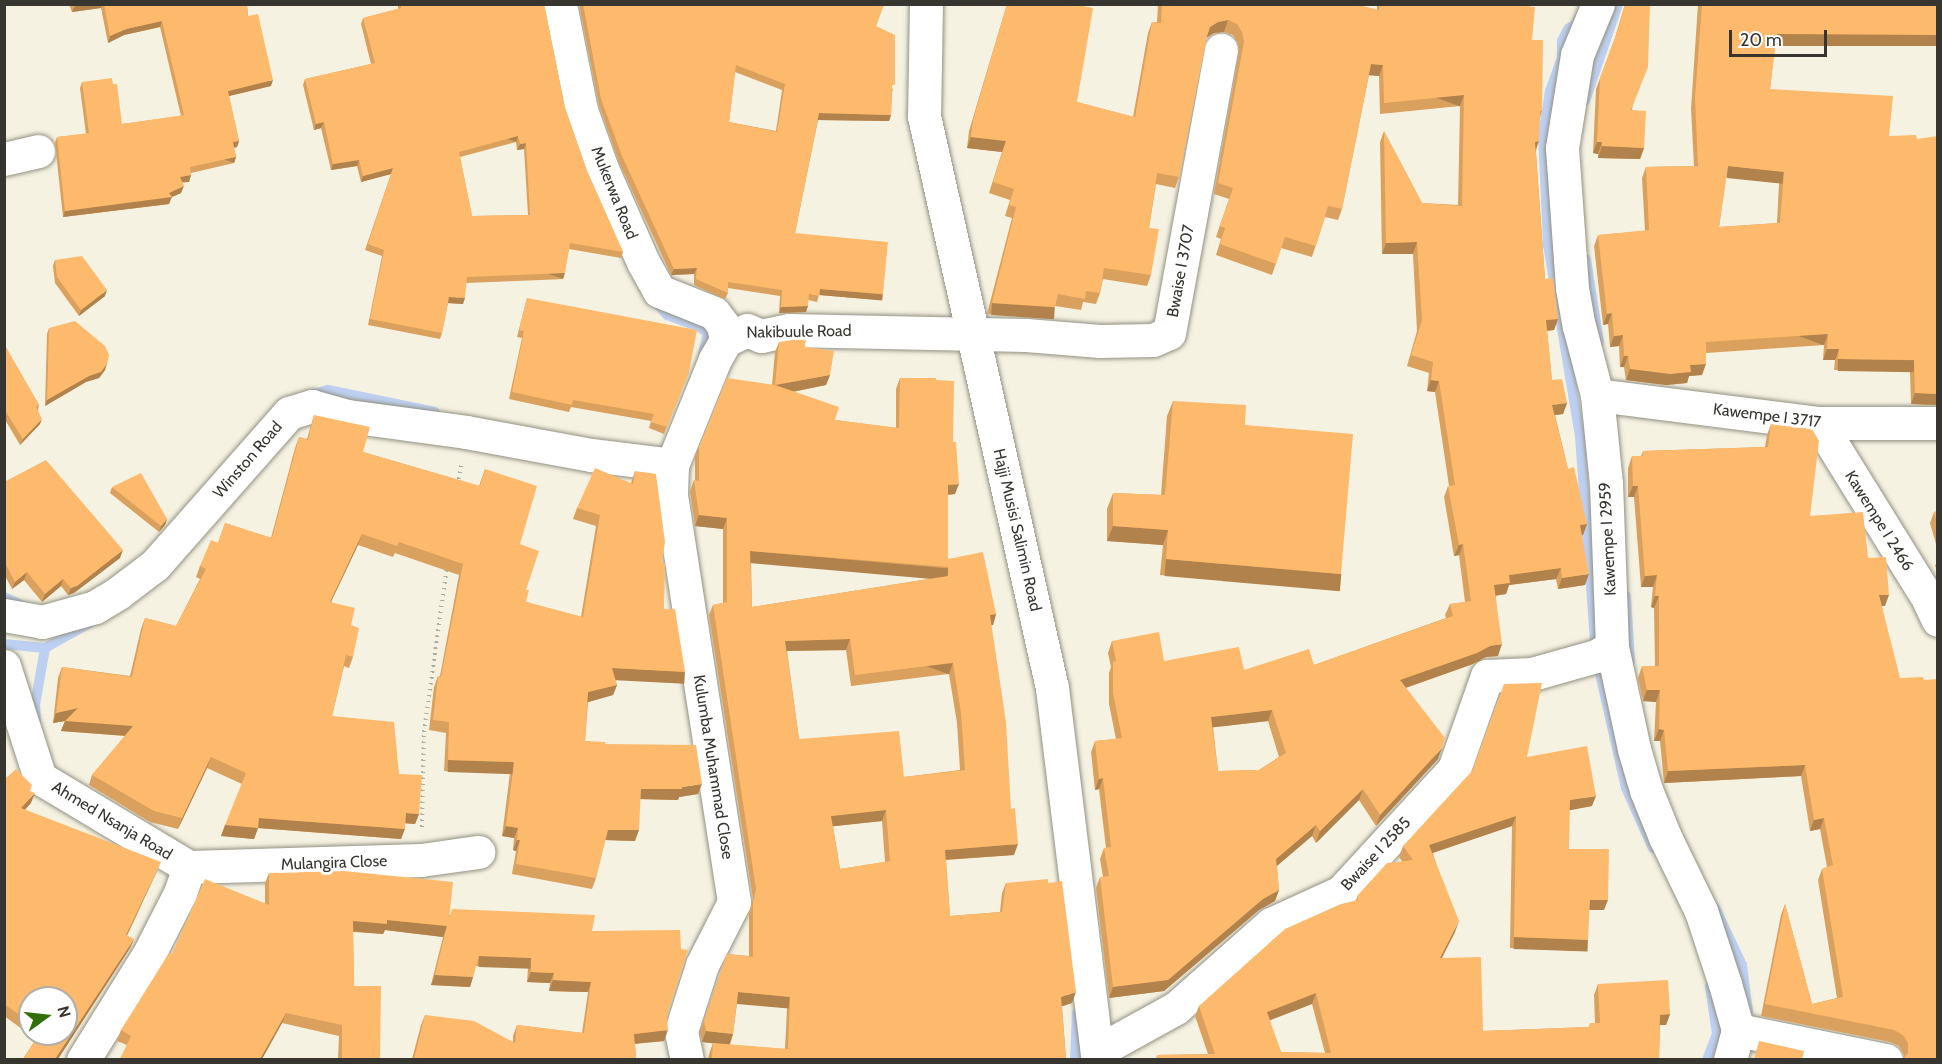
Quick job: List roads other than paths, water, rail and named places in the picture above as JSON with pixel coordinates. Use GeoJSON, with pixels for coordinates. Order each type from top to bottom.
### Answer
{"type":"FeatureCollection","features":[{"type":"Feature","properties":{"kind":"street","name":"Mukerwa Road"},"geometry":{"type":"LineString","coordinates":[[560,4],[581,110],[602,169],[643,262],[659,291],[714,314],[723,325],[726,340]]}},
{"type":"Feature","properties":{"kind":"street","name":"Hajji Musisi Salimin Road"},"geometry":{"type":"LineString","coordinates":[[926,4],[924,116],[1052,688],[1098,1055]]}},
{"type":"Feature","properties":{"kind":"street","name":"Kawempe I 2959"},"geometry":{"type":"LineString","coordinates":[[1598,4],[1577,55],[1562,148],[1572,288],[1579,326],[1597,394],[1606,483],[1612,647],[1634,749],[1646,790],[1665,837],[1701,911],[1734,1045]]}},
{"type":"Feature","properties":{"kind":"street","name":"Bwaise I 3707"},"geometry":{"type":"LineString","coordinates":[[973,335],[1026,334],[1100,341],[1153,340],[1170,333],[1221,50]]}},
{"type":"Feature","properties":{"kind":"street"},"geometry":{"type":"LineString","coordinates":[[4,159],[38,151]]}},
{"type":"Feature","properties":{"kind":"street","name":"Nakibuule Road"},"geometry":{"type":"LineString","coordinates":[[672,465],[715,359],[726,340],[747,330],[761,336],[789,330],[973,335]]}},
{"type":"Feature","properties":{"kind":"street","name":"Kawempe I 3717"},"geometry":{"type":"LineString","coordinates":[[1597,394],[1819,423],[1938,423]]}},
{"type":"Feature","properties":{"kind":"street","name":"Winston Road"},"geometry":{"type":"LineString","coordinates":[[4,615],[42,622],[68,616],[95,607],[132,583],[168,551],[289,413],[312,406],[348,416],[465,432],[591,455],[672,465]]}},
{"type":"Feature","properties":{"kind":"street","name":"Kawempe I 2466"},"geometry":{"type":"LineString","coordinates":[[1819,423],[1928,599],[1938,620]]}},
{"type":"Feature","properties":{"kind":"street","name":"Kulumba Muhammad Close"},"geometry":{"type":"LineString","coordinates":[[672,465],[671,494],[734,902],[702,965],[681,1031],[687,1059]]}},
{"type":"Feature","properties":{"kind":"street","name":"Bwaise I 2585"},"geometry":{"type":"LineString","coordinates":[[1098,1055],[1176,1008],[1271,924],[1341,892],[1455,770],[1487,676],[1532,674],[1596,656],[1612,647]]}},
{"type":"Feature","properties":{"kind":"street","name":"Ahmed Nsanja Road"},"geometry":{"type":"LineString","coordinates":[[4,666],[40,778],[189,867],[180,893],[150,952],[83,1059]]}},
{"type":"Feature","properties":{"kind":"street","name":"Mulangira Close"},"geometry":{"type":"LineString","coordinates":[[189,867],[421,860],[478,852]]}},
{"type":"Feature","properties":{"kind":"street"},"geometry":{"type":"LineString","coordinates":[[1734,1045],[1886,1059]]}},
{"type":"Feature","properties":{"kind":"waterway"},"geometry":{"type":"LineString","coordinates":[[1585,101],[1618,4]]}},
{"type":"Feature","properties":{"kind":"waterway"},"geometry":{"type":"LineString","coordinates":[[1578,19],[1576,24],[1568,29],[1562,41],[1562,58],[1550,91],[1543,135],[1548,245],[1580,437],[1596,656],[1626,788],[1653,848]]}},
{"type":"Feature","properties":{"kind":"waterway"},"geometry":{"type":"LineString","coordinates":[[1586,259],[1599,342]]}},
{"type":"Feature","properties":{"kind":"waterway"},"geometry":{"type":"LineString","coordinates":[[654,300],[667,315],[698,326],[708,333],[703,354]]}},
{"type":"Feature","properties":{"kind":"waterway"},"geometry":{"type":"LineString","coordinates":[[309,396],[328,390],[435,412]]}},
{"type":"Feature","properties":{"kind":"waterway"},"geometry":{"type":"LineString","coordinates":[[1626,596],[1630,661]]}},
{"type":"Feature","properties":{"kind":"waterway"},"geometry":{"type":"LineString","coordinates":[[4,597],[21,605]]}},
{"type":"Feature","properties":{"kind":"waterway"},"geometry":{"type":"LineString","coordinates":[[36,722],[35,705],[45,648],[95,620]]}},
{"type":"Feature","properties":{"kind":"waterway"},"geometry":{"type":"LineString","coordinates":[[4,644],[45,648]]}},
{"type":"Feature","properties":{"kind":"waterway"},"geometry":{"type":"LineString","coordinates":[[1715,908],[1742,965],[1748,1012]]}},
{"type":"Feature","properties":{"kind":"waterway"},"geometry":{"type":"LineString","coordinates":[[1707,1060],[1717,1034],[1710,987]]}},
{"type":"Feature","properties":{"kind":"waterway"},"geometry":{"type":"LineString","coordinates":[[1075,1060],[1077,1013]]}}]}
